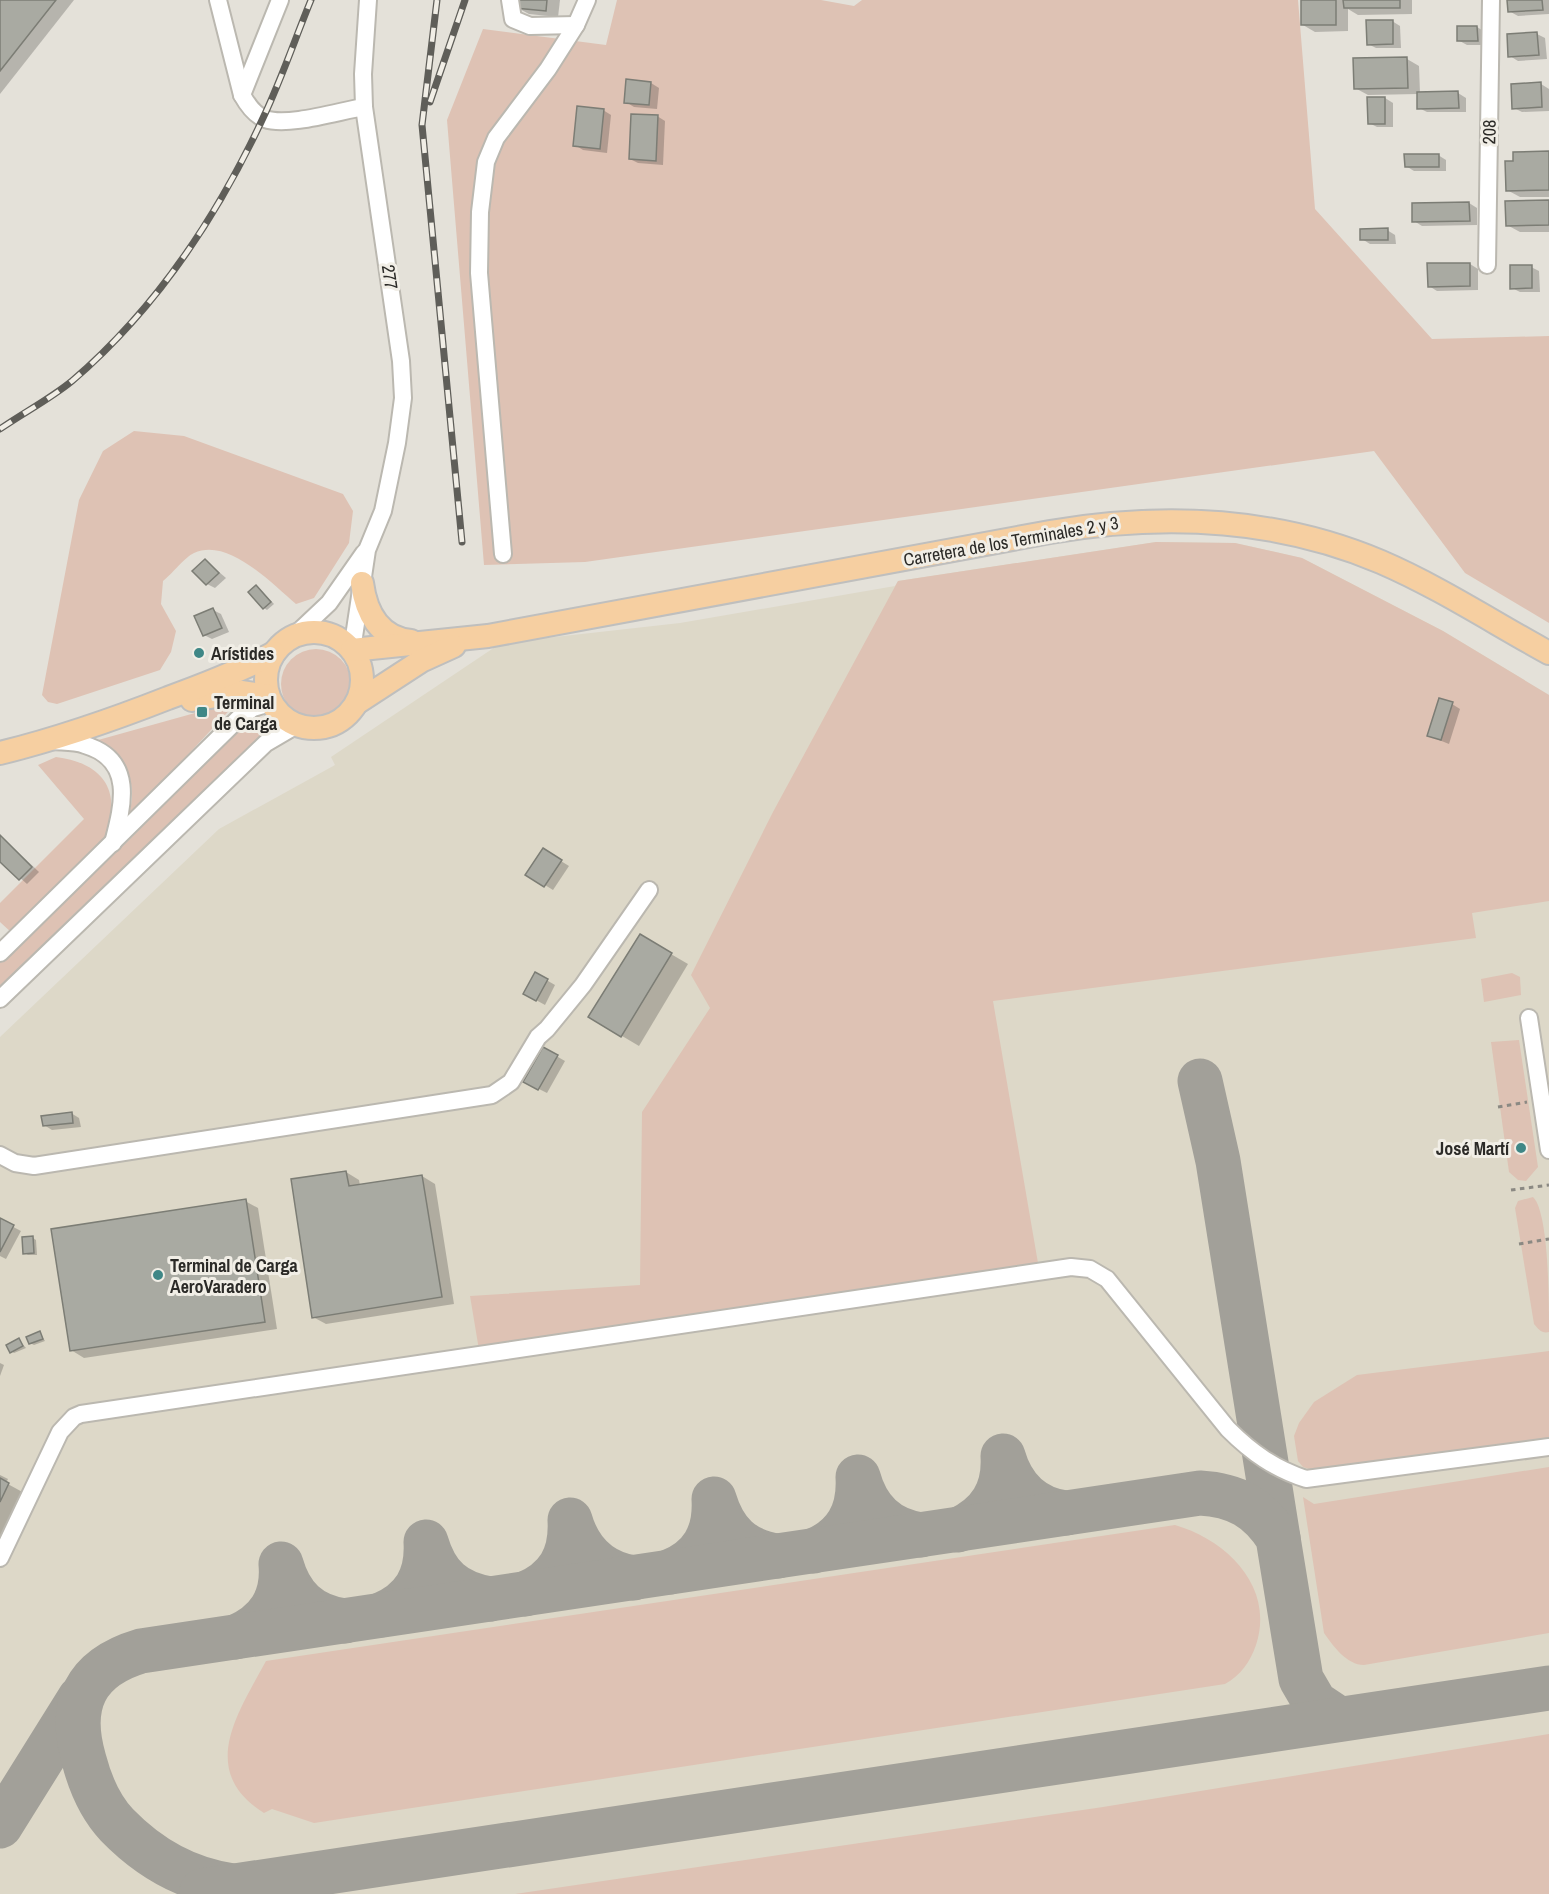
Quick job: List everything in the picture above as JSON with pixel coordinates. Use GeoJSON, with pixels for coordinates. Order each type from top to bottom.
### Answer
{"type":"FeatureCollection","features":[{"type":"Feature","properties":{"kind":"main road","name":"Carretera de los Terminales 2 y 3"},"geometry":{"type":"LineString","coordinates":[[352,650],[488,636],[1072,528],[1103,523],[1155,520],[1250,526],[1324,541],[1382,563],[1549,653]]}},
{"type":"Feature","properties":{"kind":"main road"},"geometry":{"type":"LineString","coordinates":[[362,583],[368,613],[382,629],[392,638],[422,642]]}},
{"type":"Feature","properties":{"kind":"main road"},"geometry":{"type":"LineString","coordinates":[[0,753],[51,740],[140,709],[248,667],[274,653],[294,636],[306,632],[325,633],[344,642],[352,650],[362,670],[363,681],[357,702],[347,716],[333,725],[316,728],[295,726],[278,713],[269,700],[266,675],[274,653]]}},
{"type":"Feature","properties":{"kind":"main road","name":"Carretera de los Terminales 2 y 3"},"geometry":{"type":"LineString","coordinates":[[357,702],[440,650],[488,636]]}},
{"type":"Feature","properties":{"kind":"main road"},"geometry":{"type":"LineString","coordinates":[[140,709],[241,692],[269,700]]}},
{"type":"Feature","properties":{"kind":"street"},"geometry":{"type":"LineString","coordinates":[[218,0],[242,95],[248,105],[263,118],[280,121],[364,107]]}},
{"type":"Feature","properties":{"kind":"street"},"geometry":{"type":"LineString","coordinates":[[242,95],[280,0]]}},
{"type":"Feature","properties":{"kind":"street","name":"277"},"geometry":{"type":"LineString","coordinates":[[294,636],[329,603],[367,550],[383,511],[403,398],[401,361],[364,107],[363,74],[368,0]]}},
{"type":"Feature","properties":{"kind":"street"},"geometry":{"type":"LineString","coordinates":[[510,0],[513,19],[530,26],[576,25]]}},
{"type":"Feature","properties":{"kind":"street"},"geometry":{"type":"LineString","coordinates":[[503,554],[479,273],[480,212],[486,162],[496,138],[548,69],[576,25],[587,0]]}},
{"type":"Feature","properties":{"kind":"street","name":"208"},"geometry":{"type":"LineString","coordinates":[[1487,265],[1491,0]]}},
{"type":"Feature","properties":{"kind":"street","name":"277"},"geometry":{"type":"LineString","coordinates":[[352,650],[367,550]]}},
{"type":"Feature","properties":{"kind":"street"},"geometry":{"type":"LineString","coordinates":[[0,953],[239,718],[269,700]]}},
{"type":"Feature","properties":{"kind":"street"},"geometry":{"type":"LineString","coordinates":[[0,999],[266,743],[295,726]]}},
{"type":"Feature","properties":{"kind":"street"},"geometry":{"type":"LineString","coordinates":[[51,740],[85,744],[106,755],[122,776],[123,803],[112,845]]}},
{"type":"Feature","properties":{"kind":"street"},"geometry":{"type":"LineString","coordinates":[[0,1156],[34,1166],[492,1095],[511,1082],[538,1037],[571,1001],[649,890]]}},
{"type":"Feature","properties":{"kind":"street"},"geometry":{"type":"LineString","coordinates":[[1529,1018],[1549,1150]]}},
{"type":"Feature","properties":{"kind":"street"},"geometry":{"type":"LineString","coordinates":[[0,1558],[60,1432],[74,1417],[81,1414],[1071,1267],[1090,1269],[1107,1279],[1228,1429],[1247,1448],[1281,1470],[1306,1479],[1549,1447]]}},
{"type":"Feature","properties":{"kind":"path"},"geometry":{"type":"LineString","coordinates":[[1498,1107],[1527,1102],[1542,1106]]}},
{"type":"Feature","properties":{"kind":"path"},"geometry":{"type":"LineString","coordinates":[[1510,1190],[1549,1185]]}},
{"type":"Feature","properties":{"kind":"path"},"geometry":{"type":"LineString","coordinates":[[1519,1244],[1549,1239]]}},
{"type":"Feature","properties":{"kind":"shaded area"},"geometry":{"type":"Polygon","coordinates":[[[617,0],[821,0],[854,6],[862,0],[1298,0],[1315,209],[1432,339],[1549,336],[1549,623],[1465,573],[1374,451],[585,562],[484,565],[447,120],[483,29],[606,45],[617,0]]]}},
{"type":"Feature","properties":{"kind":"shaded area"},"geometry":{"type":"Polygon","coordinates":[[[134,431],[184,436],[343,494],[353,511],[349,543],[314,598],[296,604],[262,574],[235,557],[221,551],[207,550],[194,553],[163,581],[161,604],[176,631],[171,652],[160,670],[57,704],[48,702],[42,695],[79,500],[103,451],[134,431]]]}},
{"type":"Feature","properties":{"kind":"shaded area"},"geometry":{"type":"Polygon","coordinates":[[[1156,542],[1235,543],[1302,558],[1443,631],[1549,695],[1549,1894],[0,1894],[0,1037],[219,829],[335,765],[331,757],[501,643],[680,623],[895,586],[898,581],[1156,542]]]}},
{"type":"Feature","properties":{"kind":"shaded area"},"geometry":{"type":"Polygon","coordinates":[[[1156,542],[1235,543],[1302,558],[1443,631],[1549,695],[1549,901],[1472,913],[1476,938],[993,1001],[1039,1269],[479,1350],[470,1296],[640,1285],[642,1112],[710,1008],[691,975],[773,812],[898,581],[1156,542]]]}},
{"type":"Feature","properties":{"kind":"shaded area"},"geometry":{"type":"Polygon","coordinates":[[[316,649],[335,655],[345,665],[351,684],[345,703],[335,713],[316,719],[297,713],[287,703],[281,684],[287,665],[297,655],[316,649]]]}},
{"type":"Feature","properties":{"kind":"shaded area"},"geometry":{"type":"Polygon","coordinates":[[[238,701],[128,819],[132,792],[127,773],[113,758],[91,742],[238,701]]]}},
{"type":"Feature","properties":{"kind":"shaded area"},"geometry":{"type":"Polygon","coordinates":[[[257,715],[267,720],[268,727],[264,733],[68,920],[0,992],[0,962],[130,839],[249,720],[257,715]]]}},
{"type":"Feature","properties":{"kind":"shaded area"},"geometry":{"type":"Polygon","coordinates":[[[56,757],[89,767],[108,787],[111,814],[107,830],[100,847],[12,933],[0,922],[0,903],[84,819],[38,765],[56,757]]]}},
{"type":"Feature","properties":{"kind":"shaded area"},"geometry":{"type":"Polygon","coordinates":[[[1512,973],[1520,977],[1521,995],[1484,1002],[1481,979],[1512,973]]]}},
{"type":"Feature","properties":{"kind":"shaded area"},"geometry":{"type":"Polygon","coordinates":[[[1519,1040],[1538,1167],[1526,1181],[1518,1180],[1509,1172],[1491,1042],[1519,1040]]]}},
{"type":"Feature","properties":{"kind":"shaded area"},"geometry":{"type":"Polygon","coordinates":[[[1533,1197],[1542,1220],[1545,1239],[1549,1332],[1540,1331],[1534,1324],[1515,1208],[1518,1201],[1533,1197]]]}},
{"type":"Feature","properties":{"kind":"shaded area"},"geometry":{"type":"Polygon","coordinates":[[[1549,1351],[1549,1442],[1315,1471],[1303,1467],[1298,1461],[1294,1436],[1299,1423],[1314,1402],[1357,1375],[1549,1351]]]}},
{"type":"Feature","properties":{"kind":"shaded area"},"geometry":{"type":"Polygon","coordinates":[[[1549,1467],[1549,1633],[1364,1665],[1352,1662],[1341,1654],[1324,1633],[1303,1497],[1314,1504],[1549,1467]]]}},
{"type":"Feature","properties":{"kind":"shaded area"},"geometry":{"type":"Polygon","coordinates":[[[1175,1525],[1194,1532],[1228,1554],[1242,1569],[1252,1585],[1259,1604],[1260,1624],[1254,1651],[1240,1672],[1225,1684],[314,1823],[272,1809],[264,1813],[244,1797],[232,1779],[228,1760],[229,1741],[244,1701],[266,1661],[1175,1525]]]}},
{"type":"Feature","properties":{"kind":"shaded area"},"geometry":{"type":"Polygon","coordinates":[[[1549,1734],[1549,1894],[515,1894],[1103,1807],[1549,1734]]]}},
{"type":"Feature","properties":{"kind":"building"},"geometry":{"type":"Polygon","coordinates":[[[0,0],[56,0],[0,71],[0,0]]]}},
{"type":"Feature","properties":{"kind":"building"},"geometry":{"type":"Polygon","coordinates":[[[515,0],[547,0],[546,11],[515,8],[515,0]]]}},
{"type":"Feature","properties":{"kind":"building"},"geometry":{"type":"Polygon","coordinates":[[[1301,0],[1336,0],[1336,25],[1301,25],[1301,0]]]}},
{"type":"Feature","properties":{"kind":"building"},"geometry":{"type":"Polygon","coordinates":[[[1343,0],[1400,0],[1400,8],[1344,8],[1343,0]]]}},
{"type":"Feature","properties":{"kind":"building"},"geometry":{"type":"Polygon","coordinates":[[[1507,0],[1542,0],[1543,10],[1508,12],[1507,0]]]}},
{"type":"Feature","properties":{"kind":"building"},"geometry":{"type":"Polygon","coordinates":[[[1366,20],[1393,20],[1393,44],[1367,45],[1366,20]]]}},
{"type":"Feature","properties":{"kind":"building"},"geometry":{"type":"Polygon","coordinates":[[[1457,26],[1477,26],[1478,41],[1457,41],[1457,26]]]}},
{"type":"Feature","properties":{"kind":"building"},"geometry":{"type":"Polygon","coordinates":[[[1537,32],[1539,55],[1508,57],[1507,34],[1537,32]]]}},
{"type":"Feature","properties":{"kind":"building"},"geometry":{"type":"Polygon","coordinates":[[[1407,57],[1408,88],[1354,89],[1353,58],[1407,57]]]}},
{"type":"Feature","properties":{"kind":"building"},"geometry":{"type":"Polygon","coordinates":[[[626,79],[651,82],[649,105],[624,103],[626,79]]]}},
{"type":"Feature","properties":{"kind":"building"},"geometry":{"type":"Polygon","coordinates":[[[1541,82],[1542,107],[1512,109],[1511,84],[1541,82]]]}},
{"type":"Feature","properties":{"kind":"building"},"geometry":{"type":"Polygon","coordinates":[[[1458,91],[1459,108],[1417,109],[1417,92],[1458,91]]]}},
{"type":"Feature","properties":{"kind":"building"},"geometry":{"type":"Polygon","coordinates":[[[1367,97],[1385,97],[1385,124],[1368,124],[1367,97]]]}},
{"type":"Feature","properties":{"kind":"building"},"geometry":{"type":"Polygon","coordinates":[[[577,106],[604,109],[600,149],[573,146],[577,106]]]}},
{"type":"Feature","properties":{"kind":"building"},"geometry":{"type":"Polygon","coordinates":[[[631,114],[658,115],[656,161],[629,159],[631,114]]]}},
{"type":"Feature","properties":{"kind":"building"},"geometry":{"type":"Polygon","coordinates":[[[1549,151],[1549,190],[1506,191],[1505,161],[1513,161],[1513,152],[1549,151]]]}},
{"type":"Feature","properties":{"kind":"building"},"geometry":{"type":"Polygon","coordinates":[[[1404,154],[1439,154],[1439,167],[1405,167],[1404,154]]]}},
{"type":"Feature","properties":{"kind":"building"},"geometry":{"type":"Polygon","coordinates":[[[1549,200],[1549,225],[1506,226],[1505,201],[1549,200]]]}},
{"type":"Feature","properties":{"kind":"building"},"geometry":{"type":"Polygon","coordinates":[[[1469,202],[1470,221],[1412,222],[1412,203],[1469,202]]]}},
{"type":"Feature","properties":{"kind":"building"},"geometry":{"type":"Polygon","coordinates":[[[1388,228],[1388,240],[1360,240],[1360,229],[1388,228]]]}},
{"type":"Feature","properties":{"kind":"building"},"geometry":{"type":"Polygon","coordinates":[[[1427,263],[1470,263],[1470,286],[1428,287],[1427,263]]]}},
{"type":"Feature","properties":{"kind":"building"},"geometry":{"type":"Polygon","coordinates":[[[1510,265],[1532,265],[1532,288],[1510,289],[1510,265]]]}},
{"type":"Feature","properties":{"kind":"building"},"geometry":{"type":"Polygon","coordinates":[[[205,559],[219,573],[206,585],[192,571],[205,559]]]}},
{"type":"Feature","properties":{"kind":"building"},"geometry":{"type":"Polygon","coordinates":[[[256,585],[271,602],[263,609],[248,592],[256,585]]]}},
{"type":"Feature","properties":{"kind":"building"},"geometry":{"type":"Polygon","coordinates":[[[213,608],[222,628],[203,636],[194,616],[213,608]]]}},
{"type":"Feature","properties":{"kind":"building"},"geometry":{"type":"Polygon","coordinates":[[[1439,698],[1453,702],[1441,740],[1427,736],[1439,698]]]}},
{"type":"Feature","properties":{"kind":"building"},"geometry":{"type":"Polygon","coordinates":[[[0,835],[32,867],[19,880],[0,862],[0,835]]]}},
{"type":"Feature","properties":{"kind":"building"},"geometry":{"type":"Polygon","coordinates":[[[543,848],[562,860],[544,887],[525,875],[543,848]]]}},
{"type":"Feature","properties":{"kind":"building"},"geometry":{"type":"Polygon","coordinates":[[[640,934],[672,953],[621,1037],[588,1017],[640,934]]]}},
{"type":"Feature","properties":{"kind":"building"},"geometry":{"type":"Polygon","coordinates":[[[535,972],[548,979],[536,1001],[523,994],[535,972]]]}},
{"type":"Feature","properties":{"kind":"building"},"geometry":{"type":"Polygon","coordinates":[[[543,1047],[558,1055],[538,1090],[523,1082],[543,1047]]]}},
{"type":"Feature","properties":{"kind":"building"},"geometry":{"type":"Polygon","coordinates":[[[72,1112],[73,1123],[43,1126],[41,1116],[72,1112]]]}},
{"type":"Feature","properties":{"kind":"building"},"geometry":{"type":"Polygon","coordinates":[[[346,1171],[349,1186],[422,1175],[442,1297],[312,1318],[291,1179],[346,1171]]]}},
{"type":"Feature","properties":{"kind":"building","name":"Terminal de Carga AeroVaradero"},"geometry":{"type":"Polygon","coordinates":[[[246,1199],[265,1322],[70,1351],[51,1229],[246,1199]]]}},
{"type":"Feature","properties":{"kind":"building"},"geometry":{"type":"Polygon","coordinates":[[[0,1218],[14,1225],[0,1252],[0,1218]]]}},
{"type":"Feature","properties":{"kind":"building"},"geometry":{"type":"Polygon","coordinates":[[[33,1236],[34,1253],[23,1254],[22,1237],[33,1236]]]}},
{"type":"Feature","properties":{"kind":"building"},"geometry":{"type":"Polygon","coordinates":[[[40,1331],[43,1339],[29,1344],[26,1337],[40,1331]]]}},
{"type":"Feature","properties":{"kind":"building"},"geometry":{"type":"Polygon","coordinates":[[[19,1338],[23,1346],[10,1353],[6,1345],[19,1338]]]}},
{"type":"Feature","properties":{"kind":"building"},"geometry":{"type":"Polygon","coordinates":[[[0,1478],[9,1483],[0,1502],[0,1478]]]}},
{"type":"Feature","properties":{"kind":"taxiway"},"geometry":{"type":"LineString","coordinates":[[1200,1081],[1218,1161],[1278,1538]]}},
{"type":"Feature","properties":{"kind":"taxiway"},"geometry":{"type":"LineString","coordinates":[[958,1530],[979,1517],[993,1500],[1001,1480],[1003,1456],[1012,1478],[1026,1495],[1044,1507],[1066,1513]]}},
{"type":"Feature","properties":{"kind":"taxiway"},"geometry":{"type":"LineString","coordinates":[[813,1551],[834,1539],[849,1522],[856,1502],[858,1477],[867,1499],[880,1516],[898,1528],[921,1535]]}},
{"type":"Feature","properties":{"kind":"taxiway"},"geometry":{"type":"LineString","coordinates":[[233,1886],[200,1879],[185,1873],[142,1848],[117,1825],[97,1795],[86,1769],[80,1740],[78,1722],[80,1706],[85,1691],[94,1678],[106,1667],[122,1658],[141,1651],[1200,1493],[1225,1497],[1245,1505],[1263,1519],[1278,1538],[1301,1679],[1315,1703],[1339,1719]]}},
{"type":"Feature","properties":{"kind":"taxiway"},"geometry":{"type":"LineString","coordinates":[[669,1572],[690,1560],[705,1544],[712,1523],[714,1499],[723,1521],[736,1538],[754,1550],[778,1556]]}},
{"type":"Feature","properties":{"kind":"taxiway"},"geometry":{"type":"LineString","coordinates":[[525,1594],[546,1582],[561,1565],[568,1545],[570,1520],[579,1542],[593,1559],[611,1571],[634,1578]]}},
{"type":"Feature","properties":{"kind":"taxiway"},"geometry":{"type":"LineString","coordinates":[[381,1615],[402,1603],[417,1586],[424,1566],[426,1542],[435,1564],[448,1581],[466,1592],[490,1599]]}},
{"type":"Feature","properties":{"kind":"taxiway"},"geometry":{"type":"LineString","coordinates":[[236,1637],[257,1625],[272,1608],[280,1588],[281,1564],[290,1586],[303,1603],[321,1614],[345,1621]]}},
{"type":"Feature","properties":{"kind":"taxiway"},"geometry":{"type":"LineString","coordinates":[[202,1891],[1549,1688]]}},
{"type":"Feature","properties":{"kind":"taxiway"},"geometry":{"type":"LineString","coordinates":[[0,1826],[80,1698]]}},
{"type":"Feature","properties":{"kind":"railway"},"geometry":{"type":"LineString","coordinates":[[0,429],[64,388],[102,353],[157,293],[181,260],[204,226],[245,155],[276,89],[311,0]]}},
{"type":"Feature","properties":{"kind":"railway"},"geometry":{"type":"LineString","coordinates":[[437,0],[422,125],[462,542]]}},
{"type":"Feature","properties":{"kind":"railway"},"geometry":{"type":"LineString","coordinates":[[430,102],[465,0]]}},
{"type":"Feature","properties":{"kind":"place","name":"Arístides"},"geometry":{"type":"Point","coordinates":[199,653]}},
{"type":"Feature","properties":{"kind":"place","name":"Terminal de Carga"},"geometry":{"type":"Point","coordinates":[202,712]}},
{"type":"Feature","properties":{"kind":"place","name":"José Martí"},"geometry":{"type":"Point","coordinates":[1521,1148]}},
{"type":"Feature","properties":{"kind":"place","name":"Terminal de Carga AeroVaradero"},"geometry":{"type":"Point","coordinates":[158,1275]}}]}
